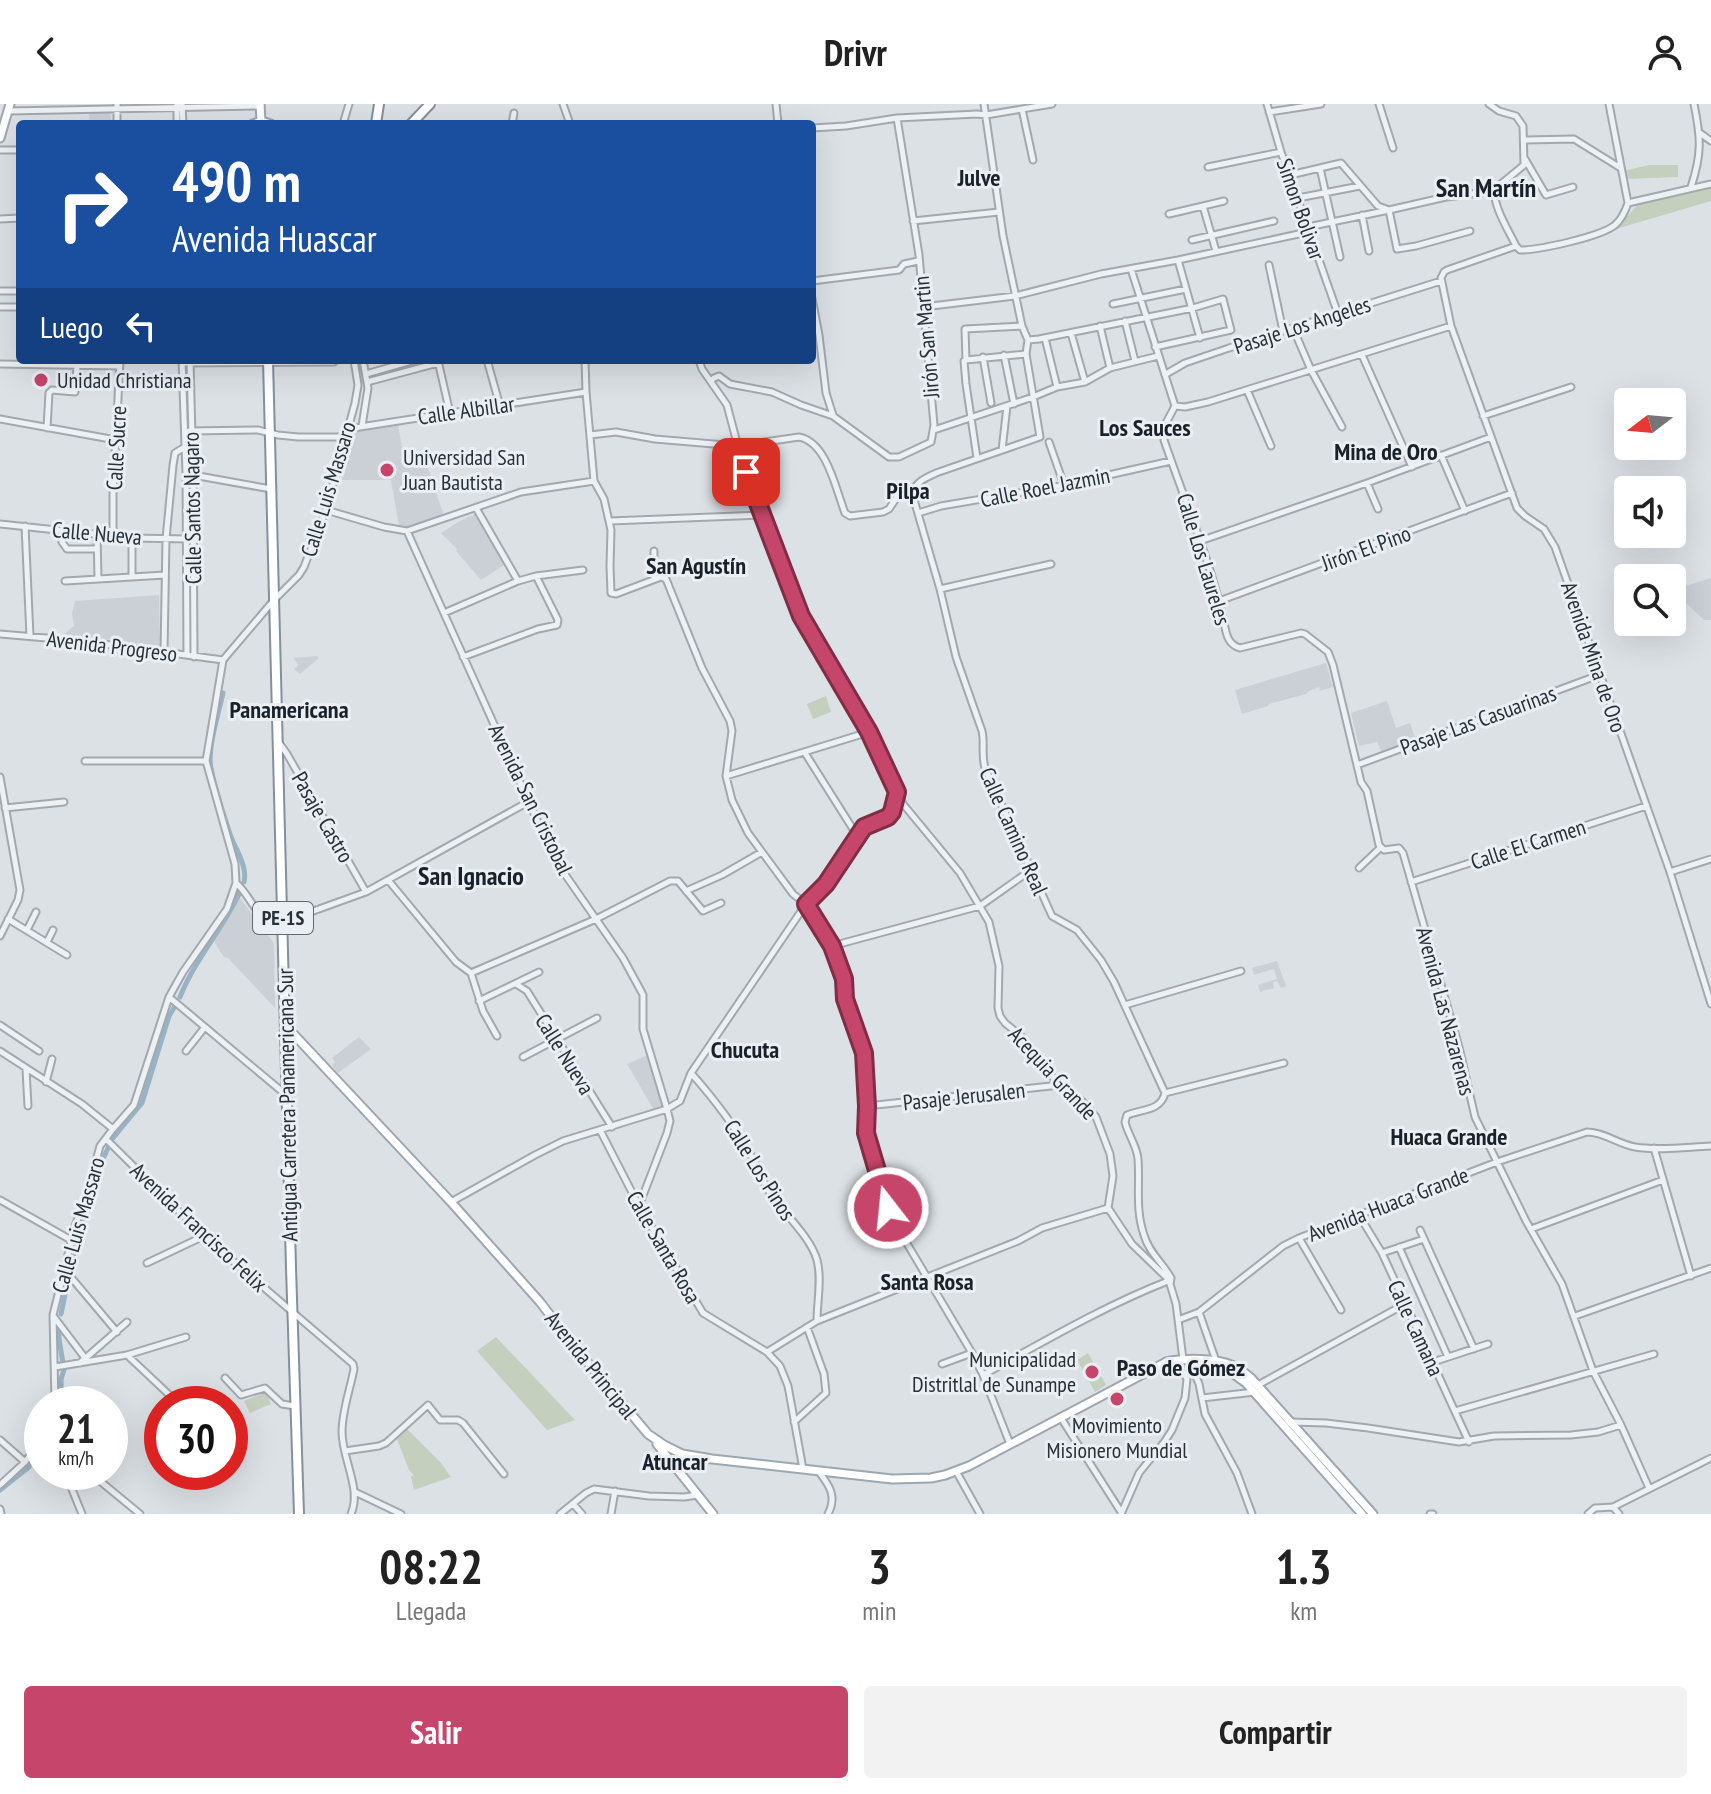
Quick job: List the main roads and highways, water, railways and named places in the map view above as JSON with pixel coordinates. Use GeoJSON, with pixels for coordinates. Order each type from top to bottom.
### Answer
{"type":"FeatureCollection","features":[{"type":"Feature","properties":{"kind":"highway"},"geometry":{"type":"LineString","coordinates":[[415,120],[430,104]]}},
{"type":"Feature","properties":{"kind":"highway","name":"Antigua Carretera Panamericana Sur"},"geometry":{"type":"LineString","coordinates":[[268,364],[299,1514]]}},
{"type":"Feature","properties":{"kind":"main road"},"geometry":{"type":"LineString","coordinates":[[0,138],[9,108]]}},
{"type":"Feature","properties":{"kind":"main road","name":"Avenida Principal"},"geometry":{"type":"LineString","coordinates":[[285,1025],[540,1302],[648,1434],[682,1454],[908,1480],[931,1478],[956,1471],[1166,1362],[1183,1360],[1233,1366],[1286,1422]]}},
{"type":"Feature","properties":{"kind":"main road"},"geometry":{"type":"LineString","coordinates":[[1286,1422],[1362,1514]]}},
{"type":"Feature","properties":{"kind":"main road"},"geometry":{"type":"LineString","coordinates":[[1286,1422],[1373,1514]]}},
{"type":"Feature","properties":{"kind":"main road"},"geometry":{"type":"LineString","coordinates":[[648,1434],[713,1514]]}},
{"type":"Feature","properties":{"kind":"main road"},"geometry":{"type":"LineString","coordinates":[[673,1464],[682,1454]]}},
{"type":"Feature","properties":{"kind":"waterway"},"geometry":{"type":"LineString","coordinates":[[223,693],[210,760],[217,793],[243,864],[244,882]]}},
{"type":"Feature","properties":{"kind":"waterway"},"geometry":{"type":"LineString","coordinates":[[180,997],[240,892]]}},
{"type":"Feature","properties":{"kind":"waterway"},"geometry":{"type":"LineString","coordinates":[[113,1138],[142,1103],[169,1016],[175,1006]]}},
{"type":"Feature","properties":{"kind":"waterway"},"geometry":{"type":"LineString","coordinates":[[71,1266],[81,1222],[109,1146]]}},
{"type":"Feature","properties":{"kind":"waterway"},"geometry":{"type":"LineString","coordinates":[[61,1314],[69,1275]]}},
{"type":"Feature","properties":{"kind":"waterway"},"geometry":{"type":"LineString","coordinates":[[59,1329],[63,1363]]}},
{"type":"Feature","properties":{"kind":"waterway"},"geometry":{"type":"LineString","coordinates":[[61,1386],[64,1370]]}},
{"type":"Feature","properties":{"kind":"waterway"},"geometry":{"type":"LineString","coordinates":[[0,1490],[24,1471]]}},
{"type":"Feature","properties":{"kind":"place","name":"Unidad Christiana"},"geometry":{"type":"Point","coordinates":[41,380]}},
{"type":"Feature","properties":{"kind":"place","name":"Universidad San Juan Bautista"},"geometry":{"type":"Point","coordinates":[387,470]}},
{"type":"Feature","properties":{"kind":"place","name":"Municipalidad Distritlal de Sunampe"},"geometry":{"type":"Point","coordinates":[1092,1372]}},
{"type":"Feature","properties":{"kind":"place","name":"Movimiento Misionero Mundial"},"geometry":{"type":"Point","coordinates":[1117,1399]}},
{"type":"Feature","properties":{"kind":"district","name":"Julve"},"geometry":{"type":"Point","coordinates":[979,178]}},
{"type":"Feature","properties":{"kind":"district","name":"San Martín"},"geometry":{"type":"Point","coordinates":[1486,188]}},
{"type":"Feature","properties":{"kind":"district","name":"Los Sauces"},"geometry":{"type":"Point","coordinates":[1145,428]}},
{"type":"Feature","properties":{"kind":"district","name":"Mina de Oro"},"geometry":{"type":"Point","coordinates":[1386,452]}},
{"type":"Feature","properties":{"kind":"district","name":"Pilpa"},"geometry":{"type":"Point","coordinates":[908,491]}},
{"type":"Feature","properties":{"kind":"district","name":"San Agustín"},"geometry":{"type":"Point","coordinates":[696,566]}},
{"type":"Feature","properties":{"kind":"district","name":"Panamericana"},"geometry":{"type":"Point","coordinates":[289,710]}},
{"type":"Feature","properties":{"kind":"district","name":"San Ignacio"},"geometry":{"type":"Point","coordinates":[471,876]}},
{"type":"Feature","properties":{"kind":"district","name":"Chucuta"},"geometry":{"type":"Point","coordinates":[745,1050]}},
{"type":"Feature","properties":{"kind":"district","name":"Huaca Grande"},"geometry":{"type":"Point","coordinates":[1449,1137]}},
{"type":"Feature","properties":{"kind":"district","name":"Santa Rosa"},"geometry":{"type":"Point","coordinates":[927,1282]}},
{"type":"Feature","properties":{"kind":"district","name":"Paso de Gómez"},"geometry":{"type":"Point","coordinates":[1181,1368]}},
{"type":"Feature","properties":{"kind":"district","name":"Atuncar"},"geometry":{"type":"Point","coordinates":[675,1462]}}]}
